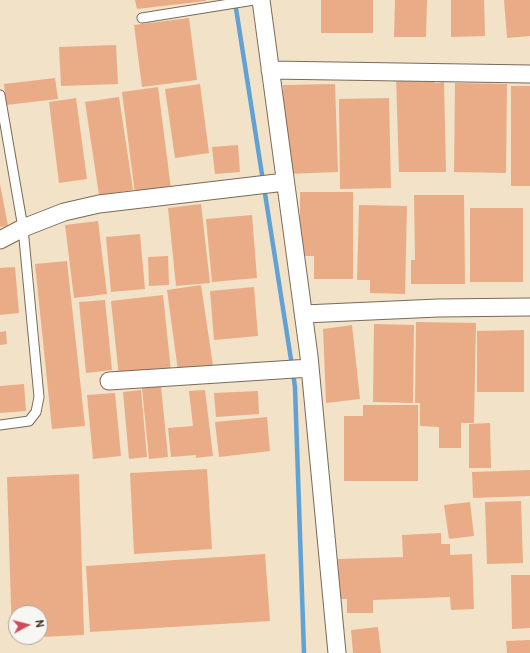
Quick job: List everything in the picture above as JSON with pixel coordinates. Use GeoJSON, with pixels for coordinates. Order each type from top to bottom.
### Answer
{"type":"FeatureCollection","features":[{"type":"Feature","properties":{"kind":"street"},"geometry":{"type":"LineString","coordinates":[[253,0],[270,70],[270,184],[304,314],[337,653]]}},
{"type":"Feature","properties":{"kind":"street"},"geometry":{"type":"LineString","coordinates":[[270,70],[530,74]]}},
{"type":"Feature","properties":{"kind":"street"},"geometry":{"type":"LineString","coordinates":[[0,240],[23,228],[64,212],[99,204],[270,184]]}},
{"type":"Feature","properties":{"kind":"street"},"geometry":{"type":"LineString","coordinates":[[304,314],[438,308],[530,306]]}},
{"type":"Feature","properties":{"kind":"street"},"geometry":{"type":"LineString","coordinates":[[109,381],[310,368]]}},
{"type":"Feature","properties":{"kind":"lane"},"geometry":{"type":"LineString","coordinates":[[142,18],[253,0]]}},
{"type":"Feature","properties":{"kind":"lane"},"geometry":{"type":"LineString","coordinates":[[0,95],[23,228],[39,397],[36,412],[29,421],[0,425]]}},
{"type":"Feature","properties":{"kind":"building"},"geometry":{"type":"Polygon","coordinates":[[[135,0],[206,0],[206,1],[137,9],[135,0]]]}},
{"type":"Feature","properties":{"kind":"building"},"geometry":{"type":"Polygon","coordinates":[[[321,0],[373,0],[373,33],[321,33],[321,0]]]}},
{"type":"Feature","properties":{"kind":"building"},"geometry":{"type":"Polygon","coordinates":[[[395,0],[427,0],[426,37],[394,37],[395,0]]]}},
{"type":"Feature","properties":{"kind":"building"},"geometry":{"type":"Polygon","coordinates":[[[451,0],[484,0],[485,36],[451,37],[451,0]]]}},
{"type":"Feature","properties":{"kind":"building"},"geometry":{"type":"Polygon","coordinates":[[[504,0],[530,0],[530,36],[507,38],[504,0]]]}},
{"type":"Feature","properties":{"kind":"building"},"geometry":{"type":"Polygon","coordinates":[[[189,18],[197,80],[142,87],[134,25],[189,18]]]}},
{"type":"Feature","properties":{"kind":"building"},"geometry":{"type":"Polygon","coordinates":[[[116,45],[118,84],[61,86],[59,47],[116,45]]]}},
{"type":"Feature","properties":{"kind":"building"},"geometry":{"type":"Polygon","coordinates":[[[435,75],[435,83],[444,82],[446,172],[399,172],[396,76],[435,75]]]}},
{"type":"Feature","properties":{"kind":"building"},"geometry":{"type":"Polygon","coordinates":[[[55,78],[58,99],[6,105],[4,84],[55,78]]]}},
{"type":"Feature","properties":{"kind":"building"},"geometry":{"type":"Polygon","coordinates":[[[455,83],[507,84],[506,173],[454,172],[455,83]]]}},
{"type":"Feature","properties":{"kind":"building"},"geometry":{"type":"Polygon","coordinates":[[[200,84],[209,153],[175,158],[165,89],[200,84]]]}},
{"type":"Feature","properties":{"kind":"building"},"geometry":{"type":"Polygon","coordinates":[[[335,84],[338,172],[285,174],[283,85],[335,84]]]}},
{"type":"Feature","properties":{"kind":"building"},"geometry":{"type":"Polygon","coordinates":[[[511,86],[530,86],[530,186],[511,186],[511,86]]]}},
{"type":"Feature","properties":{"kind":"building"},"geometry":{"type":"Polygon","coordinates":[[[158,87],[171,189],[135,194],[122,92],[158,87]]]}},
{"type":"Feature","properties":{"kind":"building"},"geometry":{"type":"Polygon","coordinates":[[[119,97],[133,190],[99,195],[85,102],[119,97]]]}},
{"type":"Feature","properties":{"kind":"building"},"geometry":{"type":"Polygon","coordinates":[[[76,98],[87,179],[59,183],[49,102],[76,98]]]}},
{"type":"Feature","properties":{"kind":"building"},"geometry":{"type":"Polygon","coordinates":[[[389,98],[391,188],[340,189],[339,99],[389,98]]]}},
{"type":"Feature","properties":{"kind":"building"},"geometry":{"type":"Polygon","coordinates":[[[238,145],[240,172],[215,174],[212,147],[238,145]]]}},
{"type":"Feature","properties":{"kind":"building"},"geometry":{"type":"Polygon","coordinates":[[[0,184],[8,226],[0,227],[0,184]]]}},
{"type":"Feature","properties":{"kind":"building"},"geometry":{"type":"Polygon","coordinates":[[[300,192],[353,192],[353,279],[314,279],[314,256],[300,256],[300,192]]]}},
{"type":"Feature","properties":{"kind":"building"},"geometry":{"type":"Polygon","coordinates":[[[414,195],[464,195],[465,284],[411,284],[411,260],[415,260],[414,195]]]}},
{"type":"Feature","properties":{"kind":"building"},"geometry":{"type":"Polygon","coordinates":[[[201,204],[210,283],[176,286],[168,208],[201,204]]]}},
{"type":"Feature","properties":{"kind":"building"},"geometry":{"type":"Polygon","coordinates":[[[359,205],[407,206],[405,294],[370,293],[370,280],[357,280],[359,205]]]}},
{"type":"Feature","properties":{"kind":"building"},"geometry":{"type":"Polygon","coordinates":[[[470,208],[523,208],[523,282],[470,282],[470,208]]]}},
{"type":"Feature","properties":{"kind":"building"},"geometry":{"type":"Polygon","coordinates":[[[252,215],[257,278],[212,282],[206,219],[252,215]]]}},
{"type":"Feature","properties":{"kind":"building"},"geometry":{"type":"Polygon","coordinates":[[[98,221],[107,294],[74,298],[65,225],[98,221]]]}},
{"type":"Feature","properties":{"kind":"building"},"geometry":{"type":"Polygon","coordinates":[[[140,234],[145,289],[111,292],[106,237],[140,234]]]}},
{"type":"Feature","properties":{"kind":"building"},"geometry":{"type":"Polygon","coordinates":[[[168,256],[169,285],[149,286],[148,257],[168,256]]]}},
{"type":"Feature","properties":{"kind":"building"},"geometry":{"type":"Polygon","coordinates":[[[67,261],[85,426],[52,429],[35,264],[67,261]]]}},
{"type":"Feature","properties":{"kind":"building"},"geometry":{"type":"Polygon","coordinates":[[[15,267],[19,313],[0,315],[0,268],[15,267]]]}},
{"type":"Feature","properties":{"kind":"building"},"geometry":{"type":"Polygon","coordinates":[[[201,285],[213,366],[178,371],[167,290],[201,285]]]}},
{"type":"Feature","properties":{"kind":"building"},"geometry":{"type":"Polygon","coordinates":[[[254,287],[258,336],[214,340],[210,291],[254,287]]]}},
{"type":"Feature","properties":{"kind":"building"},"geometry":{"type":"Polygon","coordinates":[[[163,295],[171,371],[119,377],[111,301],[163,295]]]}},
{"type":"Feature","properties":{"kind":"building"},"geometry":{"type":"Polygon","coordinates":[[[105,300],[112,370],[86,373],[79,302],[105,300]]]}},
{"type":"Feature","properties":{"kind":"building"},"geometry":{"type":"Polygon","coordinates":[[[416,322],[476,323],[474,423],[461,423],[461,448],[439,448],[439,427],[420,426],[420,403],[415,403],[416,322]]]}},
{"type":"Feature","properties":{"kind":"building"},"geometry":{"type":"Polygon","coordinates":[[[374,324],[414,325],[413,403],[373,402],[374,324]]]}},
{"type":"Feature","properties":{"kind":"building"},"geometry":{"type":"Polygon","coordinates":[[[352,325],[360,399],[326,403],[323,329],[352,325]]]}},
{"type":"Feature","properties":{"kind":"building"},"geometry":{"type":"Polygon","coordinates":[[[524,330],[524,392],[477,392],[477,331],[524,330]]]}},
{"type":"Feature","properties":{"kind":"building"},"geometry":{"type":"Polygon","coordinates":[[[6,331],[7,344],[0,345],[0,332],[6,331]]]}},
{"type":"Feature","properties":{"kind":"building"},"geometry":{"type":"Polygon","coordinates":[[[24,384],[26,411],[0,413],[0,386],[24,384]]]}},
{"type":"Feature","properties":{"kind":"building"},"geometry":{"type":"Polygon","coordinates":[[[161,386],[168,457],[149,459],[142,388],[161,386]]]}},
{"type":"Feature","properties":{"kind":"building"},"geometry":{"type":"Polygon","coordinates":[[[141,390],[147,457],[129,459],[123,392],[141,390]]]}},
{"type":"Feature","properties":{"kind":"building"},"geometry":{"type":"Polygon","coordinates":[[[205,390],[213,456],[196,458],[196,455],[171,457],[168,428],[193,426],[189,391],[205,390]]]}},
{"type":"Feature","properties":{"kind":"building"},"geometry":{"type":"Polygon","coordinates":[[[258,391],[259,414],[216,417],[214,393],[258,391]]]}},
{"type":"Feature","properties":{"kind":"building"},"geometry":{"type":"Polygon","coordinates":[[[115,393],[121,456],[93,459],[87,395],[115,393]]]}},
{"type":"Feature","properties":{"kind":"building"},"geometry":{"type":"Polygon","coordinates":[[[363,405],[418,405],[418,481],[344,481],[344,416],[363,416],[363,405]]]}},
{"type":"Feature","properties":{"kind":"building"},"geometry":{"type":"Polygon","coordinates":[[[267,417],[270,451],[219,457],[215,422],[267,417]]]}},
{"type":"Feature","properties":{"kind":"building"},"geometry":{"type":"Polygon","coordinates":[[[490,423],[491,468],[469,468],[469,424],[490,423]]]}},
{"type":"Feature","properties":{"kind":"building"},"geometry":{"type":"Polygon","coordinates":[[[207,469],[212,549],[134,554],[130,473],[207,469]]]}},
{"type":"Feature","properties":{"kind":"building"},"geometry":{"type":"Polygon","coordinates":[[[530,470],[530,496],[473,498],[472,472],[530,470]]]}},
{"type":"Feature","properties":{"kind":"building"},"geometry":{"type":"Polygon","coordinates":[[[79,474],[84,635],[48,637],[48,605],[11,605],[7,477],[79,474]]]}},
{"type":"Feature","properties":{"kind":"building"},"geometry":{"type":"Polygon","coordinates":[[[521,501],[523,563],[487,564],[485,502],[521,501]]]}},
{"type":"Feature","properties":{"kind":"building"},"geometry":{"type":"Polygon","coordinates":[[[470,502],[474,536],[449,539],[444,505],[470,502]]]}},
{"type":"Feature","properties":{"kind":"building"},"geometry":{"type":"Polygon","coordinates":[[[441,533],[441,544],[450,544],[450,555],[472,554],[474,609],[451,610],[450,597],[373,600],[373,613],[347,613],[347,599],[340,599],[338,559],[403,557],[402,535],[441,533]]]}},
{"type":"Feature","properties":{"kind":"building"},"geometry":{"type":"Polygon","coordinates":[[[265,554],[270,621],[90,632],[86,566],[265,554]]]}},
{"type":"Feature","properties":{"kind":"building"},"geometry":{"type":"Polygon","coordinates":[[[511,575],[530,575],[530,628],[512,629],[511,575]]]}},
{"type":"Feature","properties":{"kind":"building"},"geometry":{"type":"Polygon","coordinates":[[[378,627],[381,653],[353,653],[351,630],[378,627]]]}},
{"type":"Feature","properties":{"kind":"building"},"geometry":{"type":"Polygon","coordinates":[[[530,640],[530,653],[507,653],[506,641],[530,640]]]}},
{"type":"Feature","properties":{"kind":"waterway"},"geometry":{"type":"LineString","coordinates":[[235,2],[292,366]]}},
{"type":"Feature","properties":{"kind":"waterway"},"geometry":{"type":"LineString","coordinates":[[293,373],[295,387],[304,653]]}}]}
